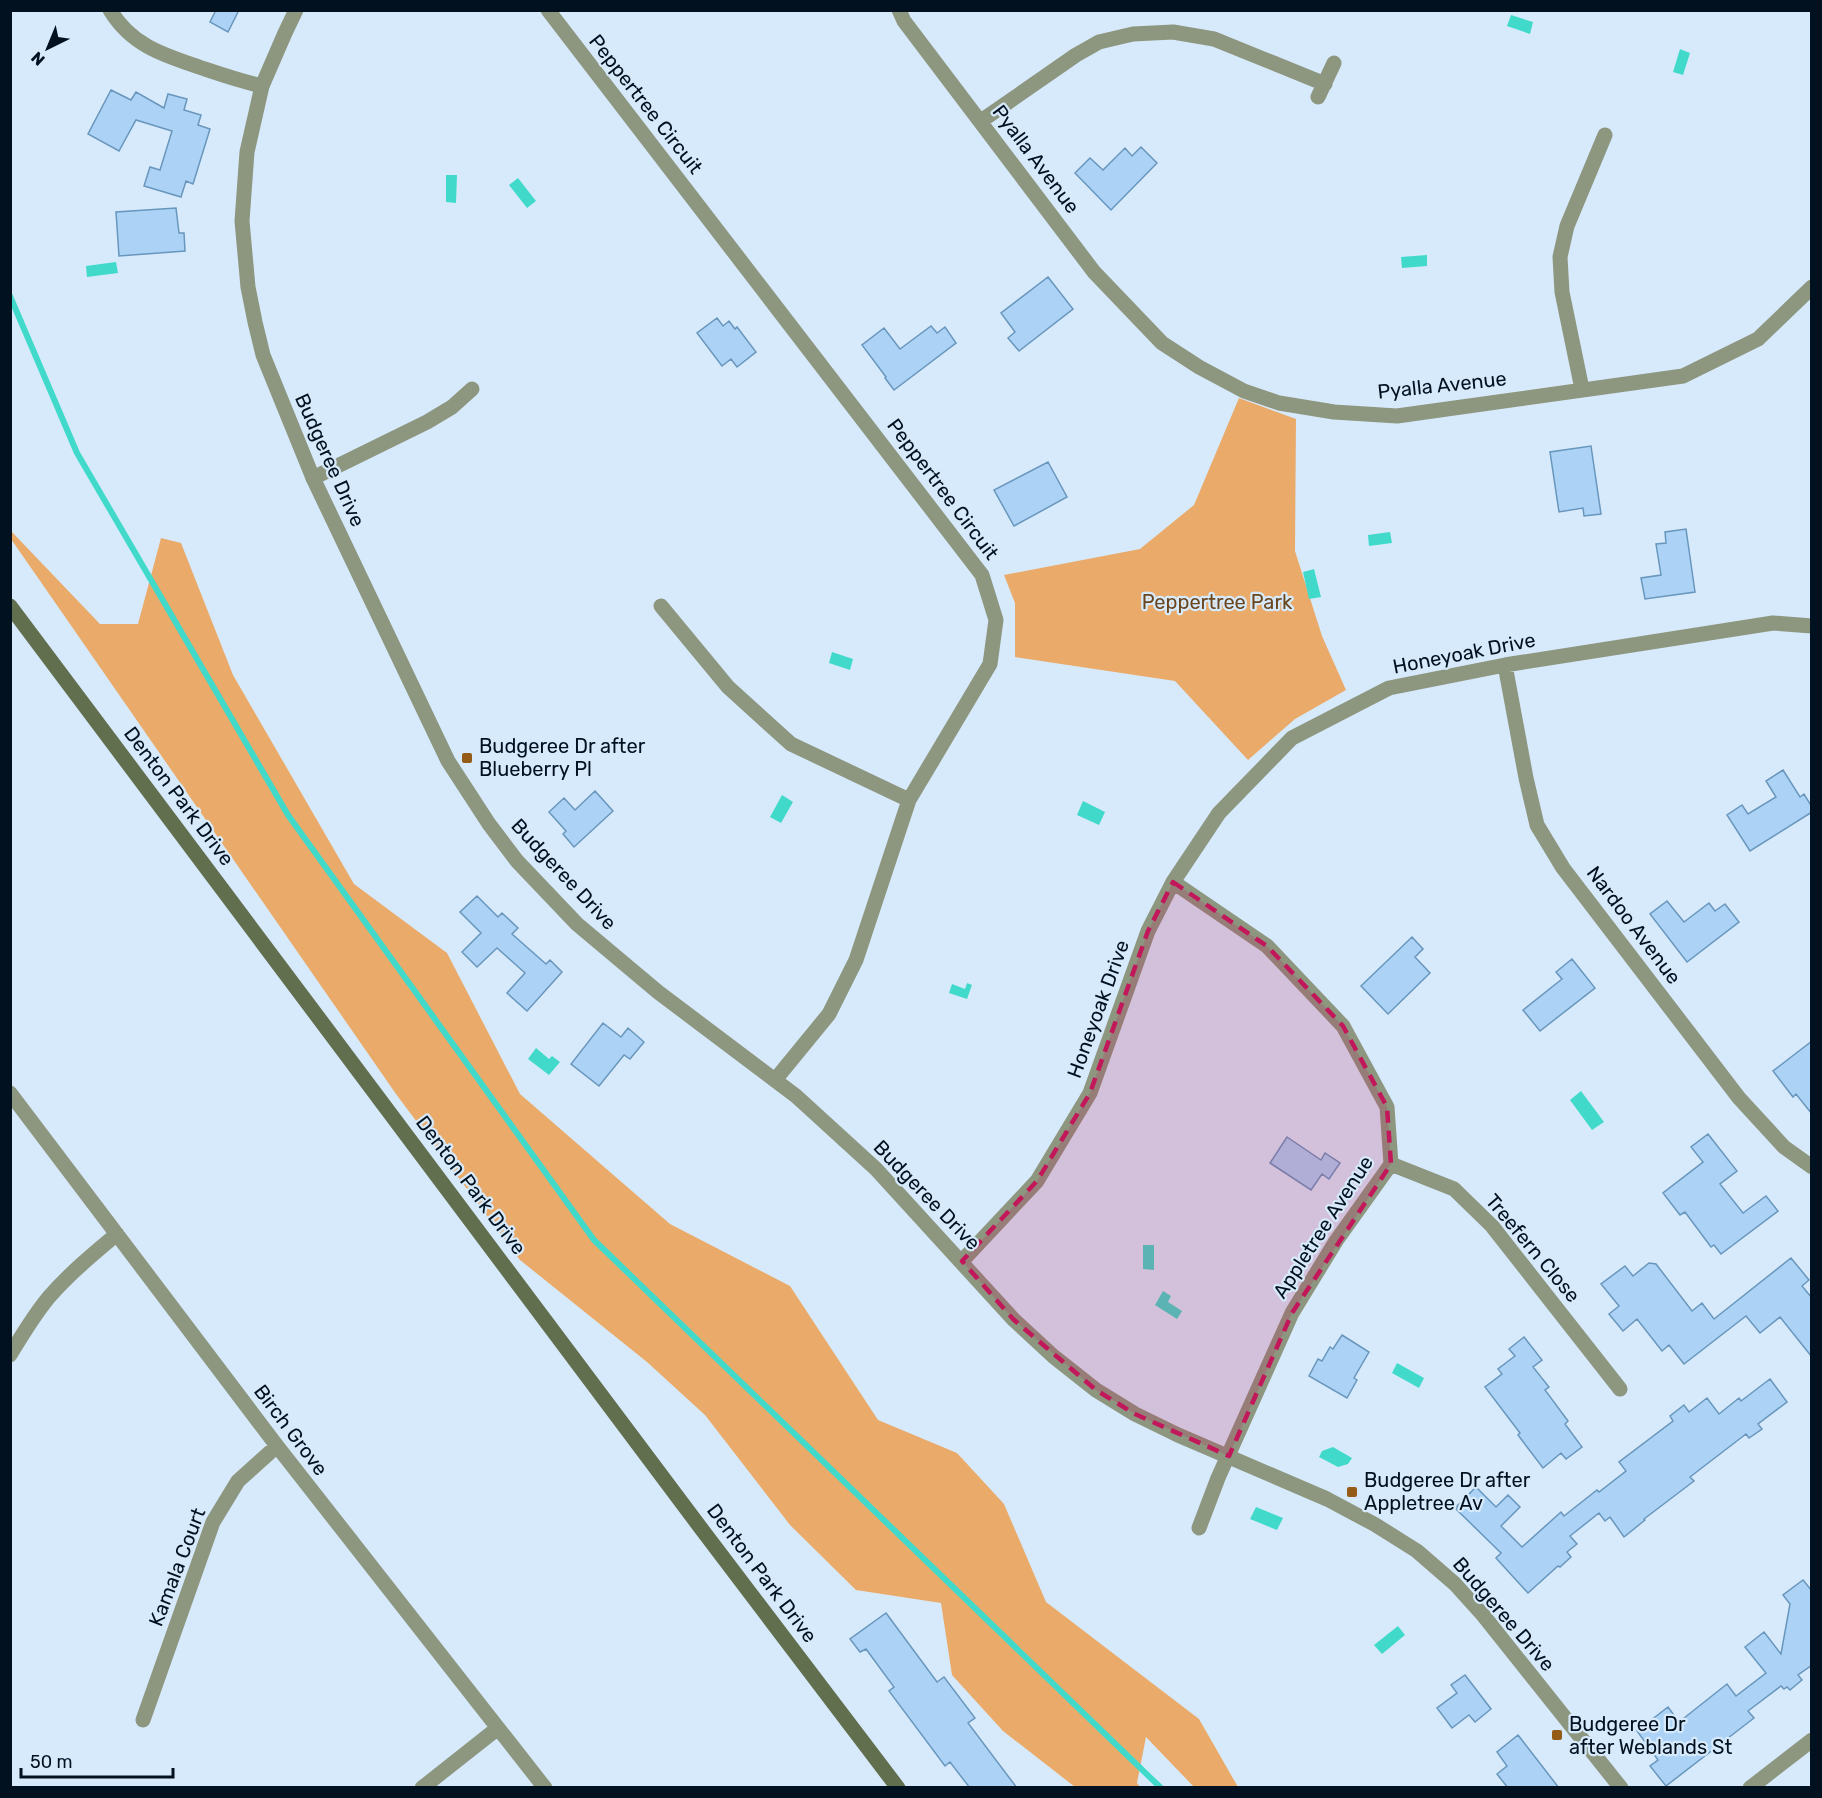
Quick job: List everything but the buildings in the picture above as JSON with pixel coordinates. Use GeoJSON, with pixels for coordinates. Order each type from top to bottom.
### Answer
{"type":"FeatureCollection","features":[{"type":"Feature","properties":{"kind":"main road","name":"Denton Park Drive"},"geometry":{"type":"LineString","coordinates":[[10,606],[898,1788]]}},
{"type":"Feature","properties":{"kind":"street"},"geometry":{"type":"LineString","coordinates":[[110,10],[115,19],[135,38],[158,53],[262,86]]}},
{"type":"Feature","properties":{"kind":"street","name":"Budgeree Drive"},"geometry":{"type":"LineString","coordinates":[[296,10],[262,86],[247,152],[242,220],[248,287],[263,355],[313,478],[448,760],[483,815],[517,861],[577,924],[658,992],[776,1080],[876,1169],[1013,1319],[1053,1356],[1096,1390],[1135,1414],[1178,1436],[1327,1499],[1374,1524],[1416,1551],[1455,1584],[1483,1616],[1621,1788]]}},
{"type":"Feature","properties":{"kind":"street","name":"Peppertree Circuit"},"geometry":{"type":"LineString","coordinates":[[548,10],[982,574],[996,620],[990,664],[909,800],[856,960],[829,1014],[776,1080]]}},
{"type":"Feature","properties":{"kind":"street","name":"Pyalla Avenue"},"geometry":{"type":"LineString","coordinates":[[899,10],[904,21],[1094,272],[1162,343],[1199,367],[1244,391],[1279,404],[1334,412],[1397,416],[1683,376],[1758,339],[1812,287]]}},
{"type":"Feature","properties":{"kind":"street"},"geometry":{"type":"LineString","coordinates":[[981,121],[1076,55],[1099,42],[1133,34],[1173,32],[1214,39],[1322,90],[1334,63]]}},
{"type":"Feature","properties":{"kind":"street"},"geometry":{"type":"LineString","coordinates":[[1582,389],[1562,292],[1560,257],[1567,225],[1605,135]]}},
{"type":"Feature","properties":{"kind":"street"},"geometry":{"type":"LineString","coordinates":[[313,478],[428,423],[452,407],[472,389]]}},
{"type":"Feature","properties":{"kind":"street"},"geometry":{"type":"LineString","coordinates":[[661,606],[728,687],[791,744],[909,800]]}},
{"type":"Feature","properties":{"kind":"street","name":"Honeyoak Drive"},"geometry":{"type":"LineString","coordinates":[[962,1261],[1037,1181],[1090,1093],[1148,931],[1173,882],[1219,813],[1292,738],[1389,688],[1505,665],[1773,623],[1812,626]]}},
{"type":"Feature","properties":{"kind":"street","name":"Nardoo Avenue"},"geometry":{"type":"LineString","coordinates":[[1505,665],[1526,778],[1537,825],[1542,834],[1563,868],[1739,1098],[1784,1147],[1812,1167]]}},
{"type":"Feature","properties":{"kind":"street","name":"Appletree Avenue"},"geometry":{"type":"LineString","coordinates":[[1173,882],[1267,946],[1343,1026],[1387,1107],[1391,1164],[1336,1241],[1292,1313],[1229,1456]]}},
{"type":"Feature","properties":{"kind":"street","name":"Birch Grove"},"geometry":{"type":"LineString","coordinates":[[10,1093],[277,1446],[545,1788]]}},
{"type":"Feature","properties":{"kind":"street","name":"Treefern Close"},"geometry":{"type":"LineString","coordinates":[[1391,1164],[1454,1189],[1492,1226],[1620,1389]]}},
{"type":"Feature","properties":{"kind":"street"},"geometry":{"type":"LineString","coordinates":[[10,1355],[49,1297],[84,1261],[117,1234]]}},
{"type":"Feature","properties":{"kind":"street","name":"Kamala Court"},"geometry":{"type":"LineString","coordinates":[[143,1720],[213,1522],[238,1481],[277,1446]]}},
{"type":"Feature","properties":{"kind":"street"},"geometry":{"type":"LineString","coordinates":[[1199,1528],[1229,1456]]}},
{"type":"Feature","properties":{"kind":"street"},"geometry":{"type":"LineString","coordinates":[[422,1788],[498,1728]]}},
{"type":"Feature","properties":{"kind":"street"},"geometry":{"type":"LineString","coordinates":[[1750,1788],[1812,1740]]}},
{"type":"Feature","properties":{"kind":"highlighted area"},"geometry":{"type":"Polygon","coordinates":[[[1173,882],[1267,946],[1343,1026],[1387,1107],[1391,1164],[1292,1313],[1229,1456],[1135,1414],[1096,1390],[1013,1319],[962,1261],[1037,1181],[1090,1093],[1148,931],[1173,882]]]}},
{"type":"Feature","properties":{"kind":"green space","name":"Peppertree Park"},"geometry":{"type":"Polygon","coordinates":[[[1239,398],[1296,419],[1295,551],[1322,636],[1346,690],[1295,719],[1248,760],[1175,681],[1015,657],[1015,603],[1004,575],[1140,549],[1194,505],[1239,398]]]}},
{"type":"Feature","properties":{"kind":"green space"},"geometry":{"type":"Polygon","coordinates":[[[11,531],[100,624],[138,624],[161,538],[181,543],[233,675],[354,884],[447,953],[520,1094],[670,1224],[790,1286],[878,1420],[957,1453],[1004,1504],[1046,1602],[1199,1719],[1238,1787],[1194,1787],[1146,1737],[1137,1783],[1140,1787],[1075,1787],[1003,1731],[952,1675],[941,1603],[856,1590],[790,1525],[705,1415],[647,1362],[520,1260],[396,1094],[11,539],[11,531]]]}},
{"type":"Feature","properties":{"kind":"shaded area"},"geometry":{"type":"Polygon","coordinates":[[[1511,15],[1533,22],[1530,34],[1507,26],[1511,15]]]}},
{"type":"Feature","properties":{"kind":"shaded area"},"geometry":{"type":"Polygon","coordinates":[[[1680,49],[1690,53],[1683,75],[1673,72],[1680,49]]]}},
{"type":"Feature","properties":{"kind":"shaded area"},"geometry":{"type":"Polygon","coordinates":[[[446,175],[457,175],[456,203],[446,202],[446,175]]]}},
{"type":"Feature","properties":{"kind":"shaded area"},"geometry":{"type":"Polygon","coordinates":[[[518,178],[536,201],[527,208],[509,185],[518,178]]]}},
{"type":"Feature","properties":{"kind":"shaded area"},"geometry":{"type":"Polygon","coordinates":[[[1427,255],[1427,266],[1402,268],[1401,257],[1427,255]]]}},
{"type":"Feature","properties":{"kind":"shaded area"},"geometry":{"type":"Polygon","coordinates":[[[116,262],[118,273],[87,277],[86,266],[116,262]]]}},
{"type":"Feature","properties":{"kind":"shaded area"},"geometry":{"type":"Polygon","coordinates":[[[1390,532],[1392,543],[1369,546],[1368,535],[1390,532]]]}},
{"type":"Feature","properties":{"kind":"shaded area"},"geometry":{"type":"Polygon","coordinates":[[[1314,569],[1321,597],[1309,599],[1303,572],[1314,569]]]}},
{"type":"Feature","properties":{"kind":"shaded area"},"geometry":{"type":"Polygon","coordinates":[[[832,652],[853,659],[850,670],[829,663],[832,652]]]}},
{"type":"Feature","properties":{"kind":"shaded area"},"geometry":{"type":"Polygon","coordinates":[[[782,795],[793,802],[781,823],[770,817],[782,795]]]}},
{"type":"Feature","properties":{"kind":"shaded area"},"geometry":{"type":"Polygon","coordinates":[[[1083,801],[1105,812],[1099,825],[1077,815],[1083,801]]]}},
{"type":"Feature","properties":{"kind":"shaded area"},"geometry":{"type":"Polygon","coordinates":[[[967,983],[972,985],[967,999],[949,993],[952,984],[965,989],[967,983]]]}},
{"type":"Feature","properties":{"kind":"shaded area"},"geometry":{"type":"Polygon","coordinates":[[[536,1048],[549,1059],[552,1056],[560,1062],[549,1075],[528,1059],[536,1048]]]}},
{"type":"Feature","properties":{"kind":"shaded area"},"geometry":{"type":"Polygon","coordinates":[[[1581,1091],[1604,1122],[1592,1130],[1570,1100],[1581,1091]]]}},
{"type":"Feature","properties":{"kind":"shaded area"},"geometry":{"type":"Polygon","coordinates":[[[1143,1245],[1154,1245],[1154,1270],[1143,1269],[1143,1245]]]}},
{"type":"Feature","properties":{"kind":"shaded area"},"geometry":{"type":"Polygon","coordinates":[[[1163,1291],[1171,1296],[1168,1302],[1182,1311],[1177,1319],[1155,1305],[1163,1291]]]}},
{"type":"Feature","properties":{"kind":"shaded area"},"geometry":{"type":"Polygon","coordinates":[[[1397,1363],[1424,1378],[1419,1388],[1392,1373],[1397,1363]]]}},
{"type":"Feature","properties":{"kind":"shaded area"},"geometry":{"type":"Polygon","coordinates":[[[1333,1447],[1352,1458],[1348,1464],[1338,1467],[1319,1457],[1322,1451],[1333,1447]]]}},
{"type":"Feature","properties":{"kind":"shaded area"},"geometry":{"type":"Polygon","coordinates":[[[1256,1507],[1283,1518],[1277,1530],[1250,1519],[1256,1507]]]}},
{"type":"Feature","properties":{"kind":"shaded area"},"geometry":{"type":"Polygon","coordinates":[[[1398,1626],[1405,1635],[1382,1654],[1374,1645],[1398,1626]]]}},
{"type":"Feature","properties":{"kind":"waterway"},"geometry":{"type":"LineString","coordinates":[[10,296],[77,453],[288,815],[594,1240],[1161,1788]]}},
{"type":"Feature","properties":{"kind":"place","name":"Budgeree Dr after Blueberry Pl"},"geometry":{"type":"Point","coordinates":[467,758]}},
{"type":"Feature","properties":{"kind":"place","name":"Budgeree Dr after Appletree Av"},"geometry":{"type":"Point","coordinates":[1352,1492]}},
{"type":"Feature","properties":{"kind":"place","name":"Budgeree Dr after Weblands St"},"geometry":{"type":"Point","coordinates":[1557,1735]}}]}
